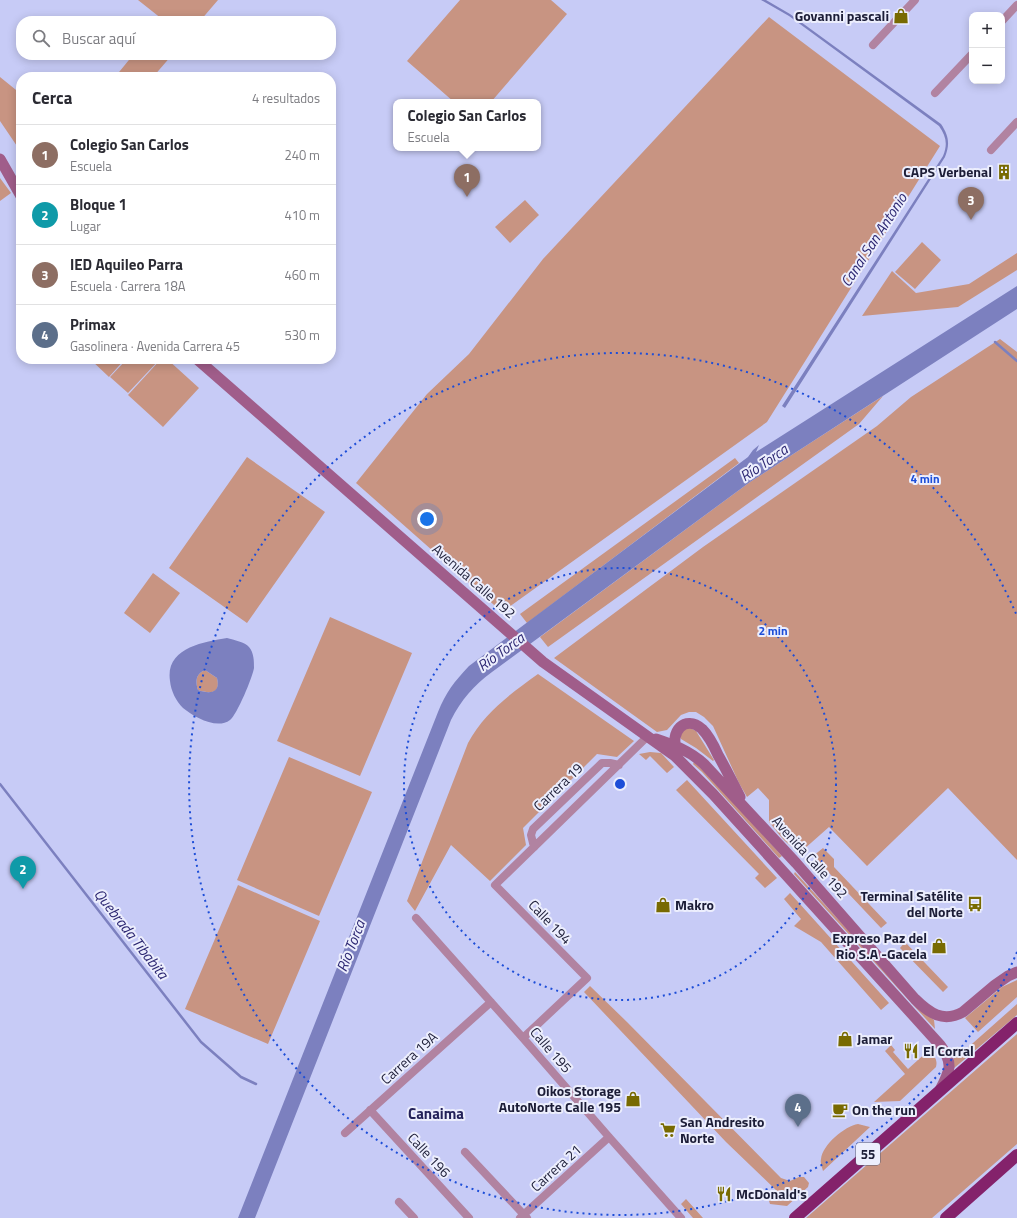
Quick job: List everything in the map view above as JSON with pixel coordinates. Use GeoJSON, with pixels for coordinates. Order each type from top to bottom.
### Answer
{"type":"FeatureCollection","features":[{"type":"Feature","properties":{"kind":"highway","name":"55"},"geometry":{"type":"LineString","coordinates":[[795,1218],[1017,1023]]}},
{"type":"Feature","properties":{"kind":"highway"},"geometry":{"type":"LineString","coordinates":[[946,1218],[1017,1155]]}},
{"type":"Feature","properties":{"kind":"main road"},"geometry":{"type":"LineString","coordinates":[[0,159],[16,187]]}},
{"type":"Feature","properties":{"kind":"main road","name":"Avenida Calle 192"},"geometry":{"type":"LineString","coordinates":[[203,364],[530,651],[551,668],[648,736],[682,763],[713,794],[785,873],[945,1052],[948,1056],[950,1065],[947,1076],[940,1090]]}},
{"type":"Feature","properties":{"kind":"main road"},"geometry":{"type":"LineString","coordinates":[[682,763],[674,745],[675,733],[684,724],[696,725],[702,729],[709,738],[746,808]]}},
{"type":"Feature","properties":{"kind":"main road","name":"Avenida Calle 192"},"geometry":{"type":"LineString","coordinates":[[648,736],[674,745],[697,758],[746,808],[915,999],[935,1014],[947,1017],[963,1012],[1003,979],[1017,972]]}},
{"type":"Feature","properties":{"kind":"main road"},"geometry":{"type":"LineString","coordinates":[[785,873],[796,864]]}},
{"type":"Feature","properties":{"kind":"street"},"geometry":{"type":"LineString","coordinates":[[873,45],[915,0]]}},
{"type":"Feature","properties":{"kind":"street"},"geometry":{"type":"LineString","coordinates":[[1005,18],[1017,5]]}},
{"type":"Feature","properties":{"kind":"street"},"geometry":{"type":"LineString","coordinates":[[935,93],[969,57]]}},
{"type":"Feature","properties":{"kind":"street"},"geometry":{"type":"LineString","coordinates":[[991,150],[1017,123]]}},
{"type":"Feature","properties":{"kind":"street","name":"Carrera 19"},"geometry":{"type":"LineString","coordinates":[[495,885],[648,736]]}},
{"type":"Feature","properties":{"kind":"street","name":"Carrera 19"},"geometry":{"type":"LineString","coordinates":[[534,847],[531,832],[560,802],[602,763],[619,765]]}},
{"type":"Feature","properties":{"kind":"street","name":"Calle 194"},"geometry":{"type":"LineString","coordinates":[[495,885],[587,978],[523,1038]]}},
{"type":"Feature","properties":{"kind":"street","name":"Calle 195"},"geometry":{"type":"LineString","coordinates":[[416,918],[681,1218]]}},
{"type":"Feature","properties":{"kind":"street","name":"Carrera 19A"},"geometry":{"type":"LineString","coordinates":[[345,1133],[491,1002]]}},
{"type":"Feature","properties":{"kind":"street","name":"Calle 196"},"geometry":{"type":"LineString","coordinates":[[370,1110],[469,1218]]}},
{"type":"Feature","properties":{"kind":"street","name":"Carrera 21"},"geometry":{"type":"LineString","coordinates":[[523,1217],[609,1138]]}},
{"type":"Feature","properties":{"kind":"street"},"geometry":{"type":"LineString","coordinates":[[465,1152],[523,1217]]}},
{"type":"Feature","properties":{"kind":"street"},"geometry":{"type":"LineString","coordinates":[[399,1202],[414,1218]]}},
{"type":"Feature","properties":{"kind":"shaded area"},"geometry":{"type":"Polygon","coordinates":[[[138,0],[218,0],[204,16],[158,16],[138,0]]]}},
{"type":"Feature","properties":{"kind":"shaded area"},"geometry":{"type":"Polygon","coordinates":[[[460,0],[551,0],[567,14],[494,99],[451,99],[407,61],[460,0]]]}},
{"type":"Feature","properties":{"kind":"shaded area"},"geometry":{"type":"Polygon","coordinates":[[[769,17],[940,146],[767,422],[502,612],[356,483],[427,394],[469,354],[543,259],[769,17]]]}},
{"type":"Feature","properties":{"kind":"shaded area"},"geometry":{"type":"Polygon","coordinates":[[[129,60],[168,60],[157,72],[119,72],[129,60]]]}},
{"type":"Feature","properties":{"kind":"shaded area"},"geometry":{"type":"Polygon","coordinates":[[[0,77],[16,90],[16,145],[0,121],[0,77]]]}},
{"type":"Feature","properties":{"kind":"shaded area"},"geometry":{"type":"Polygon","coordinates":[[[0,178],[11,193],[0,201],[0,178]]]}},
{"type":"Feature","properties":{"kind":"shaded area"},"geometry":{"type":"Polygon","coordinates":[[[525,200],[539,215],[510,243],[495,227],[525,200]]]}},
{"type":"Feature","properties":{"kind":"shaded area"},"geometry":{"type":"Polygon","coordinates":[[[922,242],[941,260],[915,289],[895,272],[922,242]]]}},
{"type":"Feature","properties":{"kind":"shaded area"},"geometry":{"type":"Polygon","coordinates":[[[1017,253],[1017,270],[958,307],[862,316],[892,271],[916,293],[969,284],[1017,253]]]}},
{"type":"Feature","properties":{"kind":"shaded area"},"geometry":{"type":"Polygon","coordinates":[[[1000,339],[1017,352],[1017,860],[948,788],[867,866],[829,827],[803,850],[793,847],[784,840],[769,822],[769,800],[758,788],[747,797],[713,726],[704,717],[696,712],[689,712],[681,715],[667,730],[657,732],[554,658],[703,547],[877,426],[911,397],[1000,339]]]}},
{"type":"Feature","properties":{"kind":"shaded area"},"geometry":{"type":"Polygon","coordinates":[[[95,364],[121,364],[109,377],[95,364]]]}},
{"type":"Feature","properties":{"kind":"shaded area"},"geometry":{"type":"Polygon","coordinates":[[[122,364],[155,364],[128,393],[110,377],[122,364]]]}},
{"type":"Feature","properties":{"kind":"shaded area"},"geometry":{"type":"Polygon","coordinates":[[[156,364],[173,364],[199,388],[163,427],[128,395],[156,364]]]}},
{"type":"Feature","properties":{"kind":"shaded area"},"geometry":{"type":"Polygon","coordinates":[[[883,396],[859,424],[548,647],[540,637],[750,482],[883,396]]]}},
{"type":"Feature","properties":{"kind":"shaded area"},"geometry":{"type":"Polygon","coordinates":[[[247,457],[325,512],[247,623],[169,568],[247,457]]]}},
{"type":"Feature","properties":{"kind":"shaded area"},"geometry":{"type":"Polygon","coordinates":[[[735,458],[739,463],[527,623],[520,614],[735,458]]]}},
{"type":"Feature","properties":{"kind":"shaded area"},"geometry":{"type":"Polygon","coordinates":[[[153,573],[180,593],[150,633],[124,613],[153,573]]]}},
{"type":"Feature","properties":{"kind":"shaded area"},"geometry":{"type":"Polygon","coordinates":[[[330,617],[412,653],[360,776],[277,741],[330,617]]]}},
{"type":"Feature","properties":{"kind":"shaded area"},"geometry":{"type":"Polygon","coordinates":[[[205,670],[217,678],[218,683],[214,692],[198,690],[197,678],[205,670]]]}},
{"type":"Feature","properties":{"kind":"shaded area"},"geometry":{"type":"Polygon","coordinates":[[[538,674],[634,741],[617,757],[597,754],[523,828],[526,845],[490,881],[451,845],[415,911],[407,901],[468,743],[474,732],[498,705],[538,674]]]}},
{"type":"Feature","properties":{"kind":"shaded area"},"geometry":{"type":"Polygon","coordinates":[[[688,727],[696,731],[714,760],[713,761],[681,739],[680,734],[688,727]]]}},
{"type":"Feature","properties":{"kind":"shaded area"},"geometry":{"type":"Polygon","coordinates":[[[650,752],[661,753],[674,767],[667,773],[650,756],[646,760],[639,754],[650,752]]]}},
{"type":"Feature","properties":{"kind":"shaded area"},"geometry":{"type":"Polygon","coordinates":[[[289,757],[372,792],[319,916],[237,880],[289,757]]]}},
{"type":"Feature","properties":{"kind":"shaded area"},"geometry":{"type":"Polygon","coordinates":[[[694,762],[704,770],[782,856],[779,858],[702,772],[693,764],[694,762]]]}},
{"type":"Feature","properties":{"kind":"shaded area"},"geometry":{"type":"Polygon","coordinates":[[[687,780],[777,878],[765,888],[755,878],[759,874],[676,790],[687,780]]]}},
{"type":"Feature","properties":{"kind":"shaded area"},"geometry":{"type":"Polygon","coordinates":[[[823,848],[834,859],[834,867],[887,923],[881,928],[813,856],[823,848]]]}},
{"type":"Feature","properties":{"kind":"shaded area"},"geometry":{"type":"Polygon","coordinates":[[[795,872],[923,1012],[934,1020],[935,1029],[794,874],[795,872]]]}},
{"type":"Feature","properties":{"kind":"shaded area"},"geometry":{"type":"Polygon","coordinates":[[[238,885],[320,921],[268,1044],[185,1009],[238,885]]]}},
{"type":"Feature","properties":{"kind":"shaded area"},"geometry":{"type":"Polygon","coordinates":[[[790,893],[889,1003],[881,1010],[821,942],[794,926],[801,919],[784,899],[790,893]]]}},
{"type":"Feature","properties":{"kind":"shaded area"},"geometry":{"type":"Polygon","coordinates":[[[905,942],[948,987],[943,992],[900,948],[905,942]]]}},
{"type":"Feature","properties":{"kind":"shaded area"},"geometry":{"type":"Polygon","coordinates":[[[1017,980],[1017,997],[978,1032],[965,1018],[1002,987],[1017,980]]]}},
{"type":"Feature","properties":{"kind":"shaded area"},"geometry":{"type":"Polygon","coordinates":[[[590,986],[781,1178],[790,1181],[799,1177],[804,1177],[809,1183],[808,1187],[787,1206],[770,1204],[769,1201],[778,1192],[726,1142],[584,992],[590,986]]]}},
{"type":"Feature","properties":{"kind":"shaded area"},"geometry":{"type":"Polygon","coordinates":[[[1017,1004],[1017,1015],[953,1069],[954,1059],[951,1048],[957,1052],[964,1051],[1017,1004]]]}},
{"type":"Feature","properties":{"kind":"shaded area"},"geometry":{"type":"Polygon","coordinates":[[[1017,1034],[1017,1144],[932,1218],[806,1218],[1017,1034]]]}},
{"type":"Feature","properties":{"kind":"shaded area"},"geometry":{"type":"Polygon","coordinates":[[[891,1045],[895,1050],[893,1052],[908,1069],[929,1050],[936,1060],[936,1067],[900,1101],[874,1102],[905,1074],[885,1051],[891,1045]]]}},
{"type":"Feature","properties":{"kind":"shaded area"},"geometry":{"type":"Polygon","coordinates":[[[858,1124],[870,1127],[823,1171],[821,1160],[825,1148],[841,1132],[858,1124]]]}},
{"type":"Feature","properties":{"kind":"shaded area"},"geometry":{"type":"Polygon","coordinates":[[[686,1199],[703,1218],[693,1218],[681,1204],[686,1199]]]}},
{"type":"Feature","properties":{"kind":"water"},"geometry":{"type":"Polygon","coordinates":[[[761,0],[766,0],[790,14],[941,124],[946,132],[948,140],[948,148],[945,157],[785,408],[782,406],[943,156],[946,144],[945,137],[939,126],[789,16],[761,0]]]}},
{"type":"Feature","properties":{"kind":"water","name":"Río Torca"},"geometry":{"type":"Polygon","coordinates":[[[1017,286],[1017,309],[750,482],[492,672],[468,693],[451,720],[255,1218],[238,1218],[438,712],[447,693],[459,677],[469,666],[748,457],[759,445],[756,452],[1017,286]]]}},
{"type":"Feature","properties":{"kind":"water"},"geometry":{"type":"Polygon","coordinates":[[[227,638],[239,641],[251,649],[254,660],[254,668],[248,687],[237,711],[230,720],[219,724],[199,718],[183,708],[174,696],[171,688],[170,670],[173,661],[188,649],[207,642],[227,638]],[[205,670],[197,678],[198,690],[213,692],[217,687],[217,678],[205,670]]]}},
{"type":"Feature","properties":{"kind":"waterway"},"geometry":{"type":"LineString","coordinates":[[995,342],[1017,361]]}},
{"type":"Feature","properties":{"kind":"waterway","name":"Quebrada Tibabita"},"geometry":{"type":"LineString","coordinates":[[0,784],[201,1042],[241,1077],[256,1084]]}},
{"type":"Feature","properties":{"kind":"place","name":"Govanni pascali"},"geometry":{"type":"Point","coordinates":[901,16]}},
{"type":"Feature","properties":{"kind":"place","name":"CAPS Verbenal"},"geometry":{"type":"Point","coordinates":[1004,172]}},
{"type":"Feature","properties":{"kind":"place","name":"Colegio San Carlos"},"geometry":{"type":"Point","coordinates":[467,197]}},
{"type":"Feature","properties":{"kind":"place","name":"IED Aquileo Parra"},"geometry":{"type":"Point","coordinates":[971,220]}},
{"type":"Feature","properties":{"kind":"place","name":"Bloque 1"},"geometry":{"type":"Point","coordinates":[23,889]}},
{"type":"Feature","properties":{"kind":"place","name":"Terminal Satélite del Norte"},"geometry":{"type":"Point","coordinates":[975,904]}},
{"type":"Feature","properties":{"kind":"place","name":"Makro"},"geometry":{"type":"Point","coordinates":[663,905]}},
{"type":"Feature","properties":{"kind":"place","name":"Expreso Paz del Rio S.A -Gacela"},"geometry":{"type":"Point","coordinates":[939,946]}},
{"type":"Feature","properties":{"kind":"place","name":"Jamar"},"geometry":{"type":"Point","coordinates":[845,1039]}},
{"type":"Feature","properties":{"kind":"place","name":"El Corral"},"geometry":{"type":"Point","coordinates":[911,1051]}},
{"type":"Feature","properties":{"kind":"place","name":"Oikos Storage AutoNorte Calle 195"},"geometry":{"type":"Point","coordinates":[633,1099]}},
{"type":"Feature","properties":{"kind":"place","name":"On the run"},"geometry":{"type":"Point","coordinates":[840,1110]}},
{"type":"Feature","properties":{"kind":"place","name":"Primax"},"geometry":{"type":"Point","coordinates":[798,1127]}},
{"type":"Feature","properties":{"kind":"place","name":"San Andresito Norte"},"geometry":{"type":"Point","coordinates":[668,1130]}},
{"type":"Feature","properties":{"kind":"place","name":"McDonald's"},"geometry":{"type":"Point","coordinates":[724,1194]}},
{"type":"Feature","properties":{"kind":"district","name":"Canaima"},"geometry":{"type":"Point","coordinates":[436,1114]}},
{"type":"Feature","properties":{"kind":"water label","name":"Canal San Antonio"},"geometry":{"type":"Point","coordinates":[874,240]}}]}
